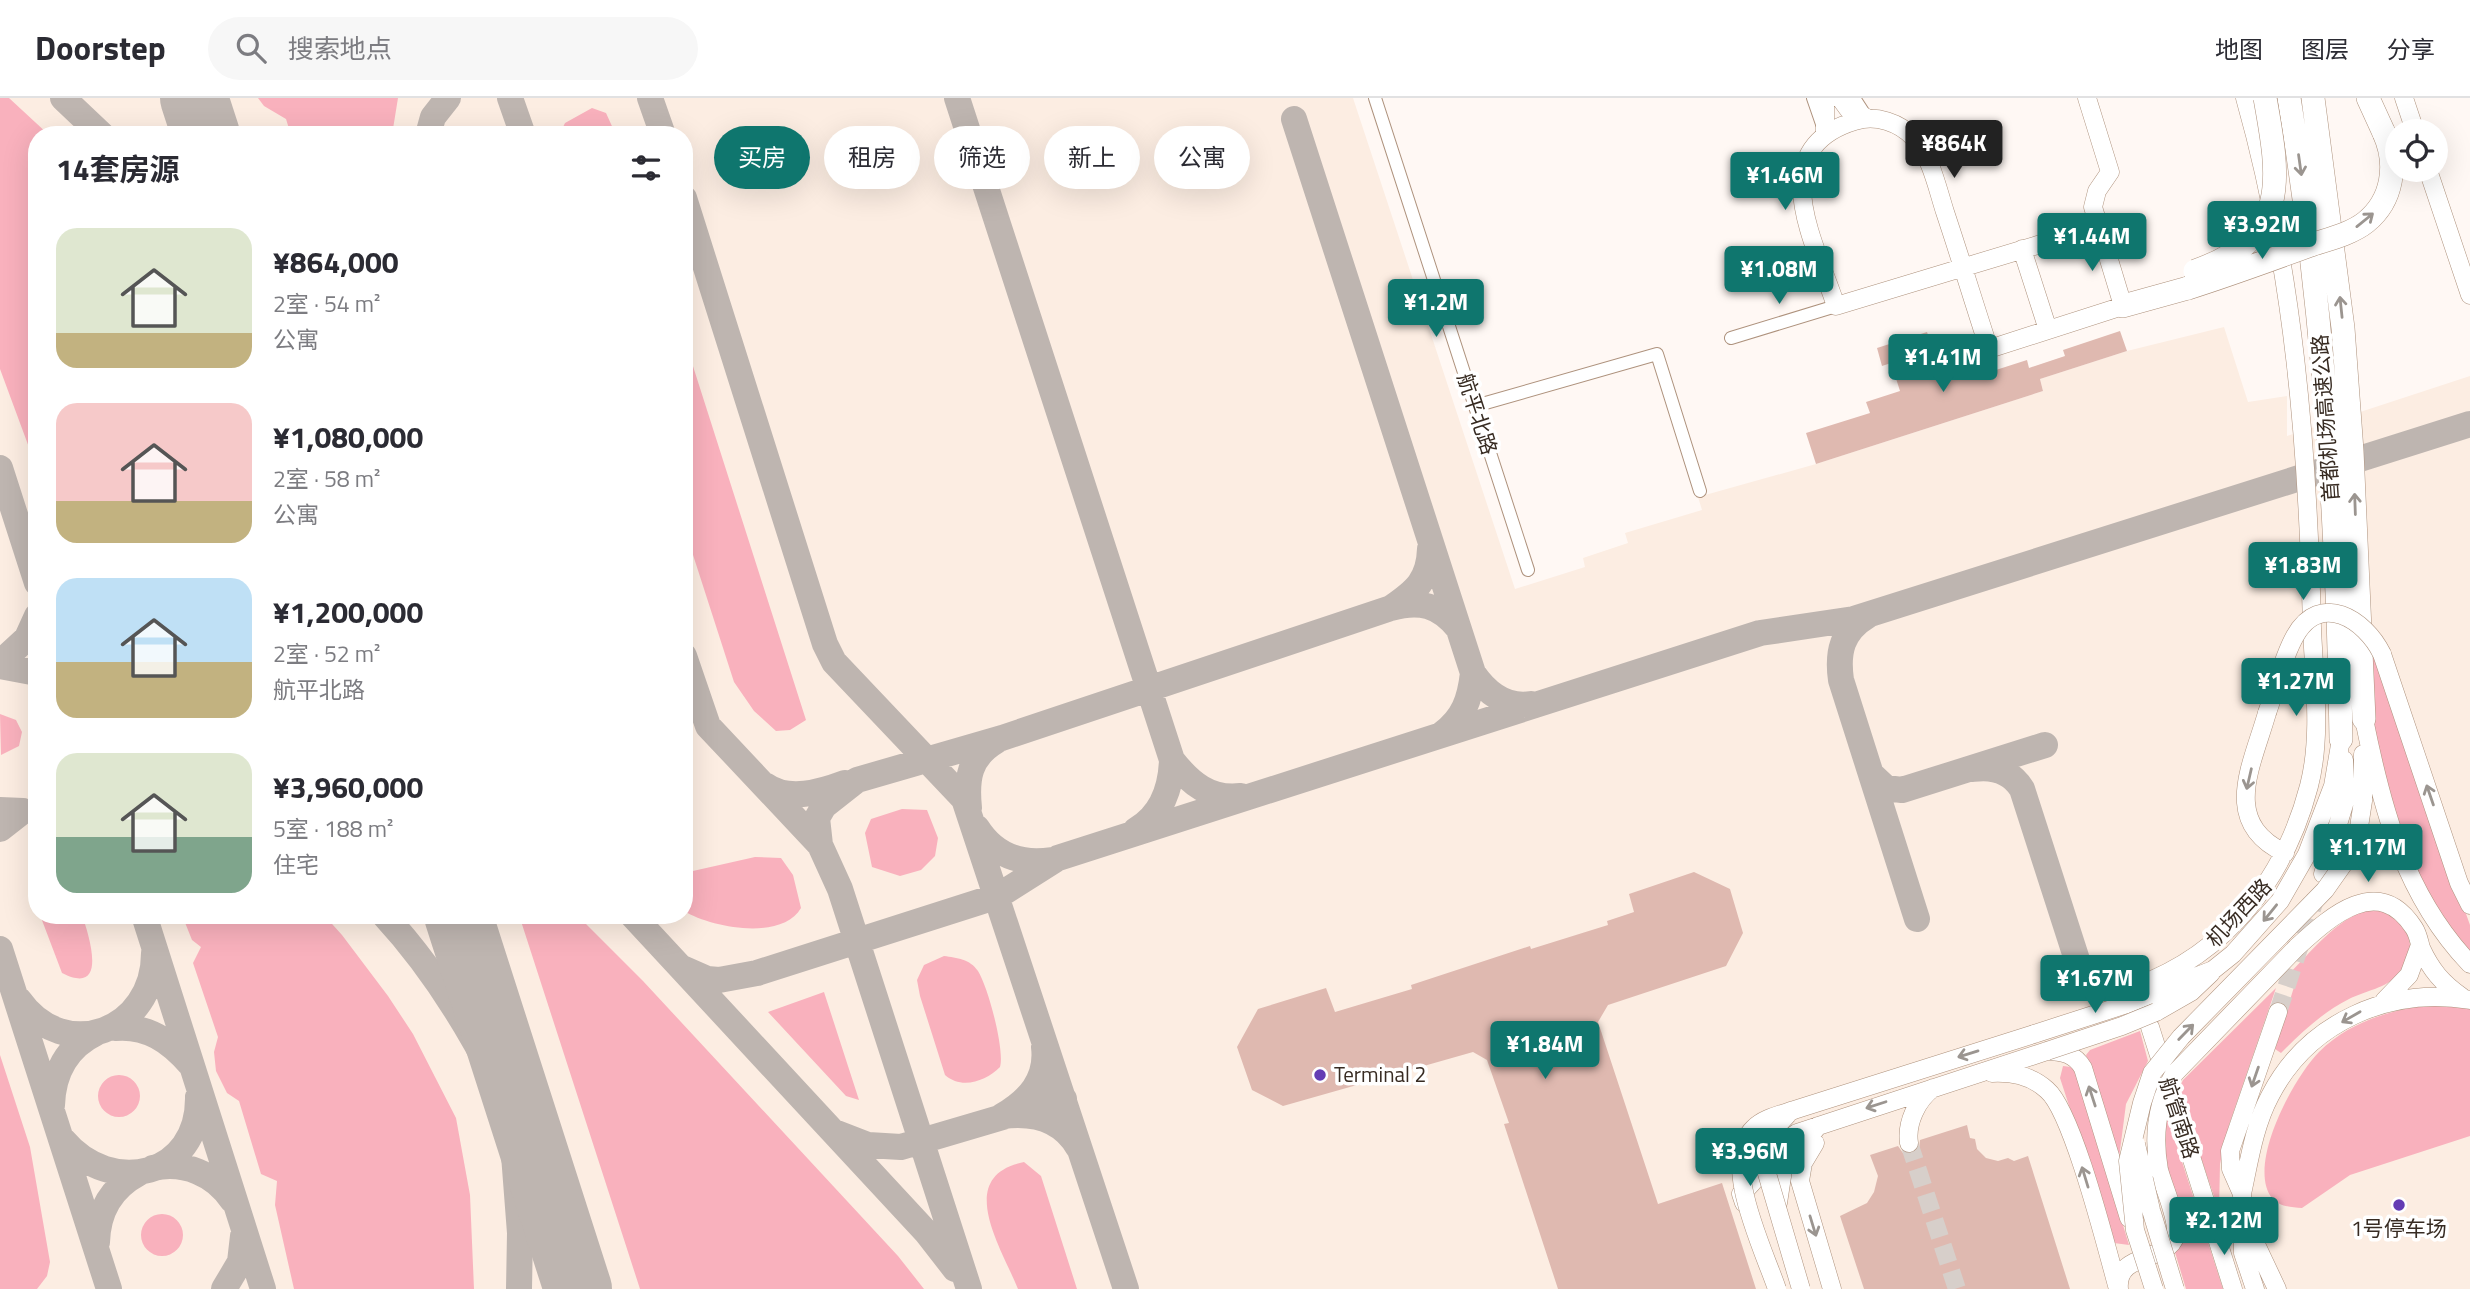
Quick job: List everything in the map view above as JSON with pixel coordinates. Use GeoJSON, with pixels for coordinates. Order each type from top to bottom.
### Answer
{"type":"FeatureCollection","features":[{"type":"Feature","properties":{"kind":"highway"},"geometry":{"type":"LineString","coordinates":[[2185,281],[2234,253],[2255,234],[2267,216],[2277,170],[2265,98]]}},
{"type":"Feature","properties":{"kind":"highway","name":"首都机场高速公路"},"geometry":{"type":"LineString","coordinates":[[2289,98],[2309,227],[2323,358],[2341,739]]}},
{"type":"Feature","properties":{"kind":"highway","name":"首都机场高速公路"},"geometry":{"type":"LineString","coordinates":[[2313,98],[2343,328],[2353,451],[2364,719]]}},
{"type":"Feature","properties":{"kind":"highway"},"geometry":{"type":"LineString","coordinates":[[2121,300],[2340,235],[2365,223],[2383,201],[2391,180],[2392,154],[2368,98]]}},
{"type":"Feature","properties":{"kind":"street","name":"航平北路"},"geometry":{"type":"LineString","coordinates":[[1376,98],[1528,570]]}},
{"type":"Feature","properties":{"kind":"street"},"geometry":{"type":"LineString","coordinates":[[1813,98],[1825,134]]}},
{"type":"Feature","properties":{"kind":"street"},"geometry":{"type":"LineString","coordinates":[[1825,98],[1825,134]]}},
{"type":"Feature","properties":{"kind":"street"},"geometry":{"type":"LineString","coordinates":[[1840,98],[1848,109],[1867,118],[1898,126],[1913,137],[1924,152],[1989,349],[2048,330],[2121,300],[2098,227],[2093,201],[2110,172],[2087,98]]}},
{"type":"Feature","properties":{"kind":"street"},"geometry":{"type":"LineString","coordinates":[[1854,98],[1867,118]]}},
{"type":"Feature","properties":{"kind":"street","name":"机场西路"},"geometry":{"type":"LineString","coordinates":[[2138,990],[2213,944],[2263,891],[2285,853],[2302,808],[2313,763],[2315,718],[2310,559],[2302,420],[2292,323],[2273,213],[2245,98]]}},
{"type":"Feature","properties":{"kind":"street"},"geometry":{"type":"LineString","coordinates":[[2404,98],[2411,119]]}},
{"type":"Feature","properties":{"kind":"street"},"geometry":{"type":"LineString","coordinates":[[1836,306],[1800,185],[1809,151],[1825,134],[1867,118]]}},
{"type":"Feature","properties":{"kind":"street"},"geometry":{"type":"LineString","coordinates":[[2432,182],[2470,295]]}},
{"type":"Feature","properties":{"kind":"street"},"geometry":{"type":"LineString","coordinates":[[1731,338],[2098,227]]}},
{"type":"Feature","properties":{"kind":"street"},"geometry":{"type":"LineString","coordinates":[[2022,250],[2048,330]]}},
{"type":"Feature","properties":{"kind":"street"},"geometry":{"type":"LineString","coordinates":[[1475,406],[1657,354],[1700,491]]}},
{"type":"Feature","properties":{"kind":"street"},"geometry":{"type":"LineString","coordinates":[[2285,853],[2253,830],[2244,808],[2249,777],[2267,713],[2296,634],[2314,617],[2333,613],[2354,619],[2368,630],[2382,654],[2459,883],[2470,905]]}},
{"type":"Feature","properties":{"kind":"street"},"geometry":{"type":"LineString","coordinates":[[2154,1289],[2136,1230],[2128,1161],[2144,1096],[2162,1059],[2328,886],[2346,859],[2359,827],[2363,794],[2364,719]]}},
{"type":"Feature","properties":{"kind":"street"},"geometry":{"type":"LineString","coordinates":[[2364,719],[2379,791],[2396,846],[2424,904],[2470,964]]}},
{"type":"Feature","properties":{"kind":"street"},"geometry":{"type":"LineString","coordinates":[[2323,874],[2346,798],[2341,739]]}},
{"type":"Feature","properties":{"kind":"street"},"geometry":{"type":"LineString","coordinates":[[1774,1289],[1741,1194],[1756,1182],[1769,1160],[1791,1136],[1830,1119],[1938,1084],[2122,1026],[2153,1019],[2191,992],[2270,914],[2299,871],[2323,818],[2341,739]]}},
{"type":"Feature","properties":{"kind":"street"},"geometry":{"type":"LineString","coordinates":[[2119,1289],[2121,1272],[2134,1260],[2165,1249],[2175,1236],[2175,1224],[2159,1170],[2157,1130],[2165,1091],[2174,1074],[2297,947],[2339,911],[2366,903],[2385,905],[2401,914],[2415,929],[2436,976],[2467,1000]]}},
{"type":"Feature","properties":{"kind":"street"},"geometry":{"type":"LineString","coordinates":[[2384,1002],[2409,975],[2420,945]]}},
{"type":"Feature","properties":{"kind":"street"},"geometry":{"type":"LineString","coordinates":[[1774,1289],[1740,1178],[1739,1161],[1744,1141],[1756,1126],[1794,1110],[2124,1005],[2219,966]]}},
{"type":"Feature","properties":{"kind":"street"},"geometry":{"type":"LineString","coordinates":[[2255,1289],[2242,1245],[2242,1194],[2262,1114],[2280,1080],[2305,1051],[2357,1013],[2384,1002],[2424,996],[2467,1000]]}},
{"type":"Feature","properties":{"kind":"street"},"geometry":{"type":"LineString","coordinates":[[2242,1194],[2231,1169],[2231,1146],[2278,1012]]}},
{"type":"Feature","properties":{"kind":"street","name":"航管南路"},"geometry":{"type":"LineString","coordinates":[[2153,1019],[2233,1289]]}},
{"type":"Feature","properties":{"kind":"street"},"geometry":{"type":"LineString","coordinates":[[2047,1051],[2068,1054],[2083,1068],[2127,1213],[2136,1230]]}},
{"type":"Feature","properties":{"kind":"street"},"geometry":{"type":"LineString","coordinates":[[1964,1076],[2017,1074],[2037,1083],[2053,1096],[2065,1118],[2119,1289]]}},
{"type":"Feature","properties":{"kind":"street"},"geometry":{"type":"LineString","coordinates":[[1909,1143],[1909,1130],[1919,1102],[1938,1084]]}},
{"type":"Feature","properties":{"kind":"street"},"geometry":{"type":"LineString","coordinates":[[1794,1110],[1770,1133],[1763,1157],[1801,1289]]}},
{"type":"Feature","properties":{"kind":"street"},"geometry":{"type":"LineString","coordinates":[[1801,1289],[1779,1209],[1779,1181],[1784,1167],[1810,1134],[1830,1119]]}},
{"type":"Feature","properties":{"kind":"street"},"geometry":{"type":"LineString","coordinates":[[1830,1119],[1807,1154],[1800,1177],[1832,1289]]}},
{"type":"Feature","properties":{"kind":"street"},"geometry":{"type":"LineString","coordinates":[[2135,1135],[2144,1184],[2175,1289]]}},
{"type":"Feature","properties":{"kind":"street"},"geometry":{"type":"LineString","coordinates":[[2244,1219],[2277,1289]]}},
{"type":"Feature","properties":{"kind":"street"},"geometry":{"type":"LineString","coordinates":[[2104,1243],[2117,1258],[2134,1260]]}},
{"type":"Feature","properties":{"kind":"shaded area"},"geometry":{"type":"Polygon","coordinates":[[[0,98],[1353,98],[1515,589],[1585,567],[1583,558],[1628,543],[1625,533],[1702,510],[1698,497],[1816,464],[2043,391],[2040,379],[2127,351],[2224,327],[2248,402],[2287,396],[2287,436],[2470,376],[2470,1289],[0,1289],[0,98]]]}},
{"type":"Feature","properties":{"kind":"shaded area"},"geometry":{"type":"Polygon","coordinates":[[[0,98],[9,98],[39,126],[28,126],[28,445],[0,369],[0,98]]]}},
{"type":"Feature","properties":{"kind":"shaded area"},"geometry":{"type":"Polygon","coordinates":[[[258,98],[398,98],[393,126],[288,126],[286,119],[264,106],[258,98]]]}},
{"type":"Feature","properties":{"kind":"shaded area"},"geometry":{"type":"Polygon","coordinates":[[[592,108],[606,113],[612,126],[564,126],[592,108]]]}},
{"type":"Feature","properties":{"kind":"shaded area"},"geometry":{"type":"Polygon","coordinates":[[[693,366],[806,720],[790,730],[776,731],[754,711],[734,682],[693,555],[693,366]]]}},
{"type":"Feature","properties":{"kind":"shaded area"},"geometry":{"type":"Polygon","coordinates":[[[2371,646],[2470,925],[2470,951],[2437,910],[2398,833],[2382,779],[2375,740],[2371,646]]]}},
{"type":"Feature","properties":{"kind":"shaded area"},"geometry":{"type":"Polygon","coordinates":[[[0,714],[16,720],[22,732],[19,746],[1,755],[0,714]]]}},
{"type":"Feature","properties":{"kind":"shaded area"},"geometry":{"type":"Polygon","coordinates":[[[902,809],[927,810],[938,838],[935,856],[921,870],[900,876],[872,867],[865,833],[871,819],[902,809]]]}},
{"type":"Feature","properties":{"kind":"shaded area"},"geometry":{"type":"Polygon","coordinates":[[[755,857],[781,858],[793,875],[801,908],[792,918],[779,925],[763,928],[728,926],[696,917],[693,916],[693,871],[755,857]]]}},
{"type":"Feature","properties":{"kind":"shaded area"},"geometry":{"type":"Polygon","coordinates":[[[2370,908],[2392,917],[2406,933],[2410,954],[2406,964],[2388,983],[2330,1010],[2281,1053],[2275,1049],[2294,987],[2281,982],[2333,930],[2370,908]]]}},
{"type":"Feature","properties":{"kind":"shaded area"},"geometry":{"type":"Polygon","coordinates":[[[43,924],[85,924],[91,948],[91,970],[86,977],[77,978],[62,973],[43,924]]]}},
{"type":"Feature","properties":{"kind":"shaded area"},"geometry":{"type":"Polygon","coordinates":[[[186,924],[332,924],[342,935],[413,1034],[456,1118],[470,1195],[474,1289],[294,1289],[275,1205],[277,1181],[261,1174],[239,1101],[227,1093],[216,1071],[214,1052],[218,1037],[193,963],[201,947],[192,940],[186,924]]]}},
{"type":"Feature","properties":{"kind":"shaded area"},"geometry":{"type":"Polygon","coordinates":[[[522,924],[586,924],[643,981],[898,1256],[924,1289],[640,1289],[522,924]]]}},
{"type":"Feature","properties":{"kind":"shaded area"},"geometry":{"type":"Polygon","coordinates":[[[944,956],[963,960],[975,967],[982,979],[995,1019],[1000,1067],[974,1082],[959,1082],[945,1075],[920,996],[917,980],[924,965],[944,956]]]}},
{"type":"Feature","properties":{"kind":"shaded area"},"geometry":{"type":"Polygon","coordinates":[[[2276,988],[2229,1125],[2220,1164],[2219,1211],[2178,1090],[2183,1080],[2276,988]]]}},
{"type":"Feature","properties":{"kind":"shaded area"},"geometry":{"type":"Polygon","coordinates":[[[824,992],[859,1100],[846,1096],[768,1012],[824,992]]]}},
{"type":"Feature","properties":{"kind":"shaded area"},"geometry":{"type":"Polygon","coordinates":[[[2426,1005],[2470,1008],[2470,1136],[2350,1175],[2302,1208],[2275,1201],[2266,1183],[2265,1165],[2269,1144],[2286,1100],[2309,1064],[2330,1042],[2355,1026],[2383,1015],[2426,1005]]]}},
{"type":"Feature","properties":{"kind":"shaded area"},"geometry":{"type":"Polygon","coordinates":[[[2140,1031],[2148,1061],[2126,1104],[2119,1158],[2086,1055],[2090,1050],[2140,1031]]]}},
{"type":"Feature","properties":{"kind":"shaded area"},"geometry":{"type":"Polygon","coordinates":[[[0,1055],[30,1147],[50,1262],[47,1276],[37,1289],[0,1289],[0,1055]]]}},
{"type":"Feature","properties":{"kind":"shaded area"},"geometry":{"type":"Polygon","coordinates":[[[2063,1066],[2071,1067],[2077,1072],[2129,1245],[2114,1243],[2060,1078],[2063,1066]]]}},
{"type":"Feature","properties":{"kind":"shaded area"},"geometry":{"type":"Polygon","coordinates":[[[119,1075],[134,1081],[140,1096],[134,1111],[119,1117],[104,1111],[98,1096],[104,1081],[119,1075]]]}},
{"type":"Feature","properties":{"kind":"shaded area"},"geometry":{"type":"Polygon","coordinates":[[[2167,1115],[2223,1289],[2186,1289],[2174,1249],[2181,1235],[2183,1212],[2163,1160],[2167,1115]]]}},
{"type":"Feature","properties":{"kind":"shaded area"},"geometry":{"type":"Polygon","coordinates":[[[1024,1162],[1041,1176],[1077,1289],[1018,1289],[994,1234],[988,1215],[987,1197],[991,1182],[1003,1170],[1024,1162]]]}},
{"type":"Feature","properties":{"kind":"shaded area"},"geometry":{"type":"Polygon","coordinates":[[[162,1214],[177,1220],[183,1235],[177,1250],[162,1256],[147,1250],[141,1235],[147,1220],[162,1214]]]}},
{"type":"Feature","properties":{"kind":"building"},"geometry":{"type":"Polygon","coordinates":[[[2120,331],[2127,351],[2040,379],[2043,391],[1816,464],[1806,433],[1870,413],[1866,402],[1900,391],[1891,363],[1882,366],[1877,348],[1927,332],[1933,349],[1926,351],[1935,379],[1968,368],[1971,378],[2027,360],[2029,368],[2065,356],[2063,350],[2120,331]]]}},
{"type":"Feature","properties":{"kind":"building","name":"Terminal 2"},"geometry":{"type":"Polygon","coordinates":[[[1694,872],[1730,889],[1743,933],[1726,966],[1608,1005],[1598,1022],[1658,1204],[1722,1183],[1756,1289],[1558,1289],[1504,1124],[1509,1123],[1487,1060],[1473,1052],[1283,1106],[1252,1090],[1237,1047],[1258,1009],[1326,988],[1335,1012],[1412,989],[1411,985],[1530,946],[1531,949],[1608,925],[1607,921],[1634,912],[1629,894],[1694,872]]]}},
{"type":"Feature","properties":{"kind":"building"},"geometry":{"type":"Polygon","coordinates":[[[1967,1125],[1970,1138],[1975,1139],[1977,1149],[1986,1158],[1998,1161],[2008,1158],[2014,1161],[2028,1156],[2070,1289],[1864,1289],[1840,1216],[1867,1203],[1874,1192],[1878,1176],[1870,1155],[1898,1146],[1903,1153],[1910,1154],[1919,1149],[1920,1140],[1967,1125]]]}},
{"type":"Feature","properties":{"kind":"taxiway"},"geometry":{"type":"LineString","coordinates":[[63,98],[93,126]]}},
{"type":"Feature","properties":{"kind":"taxiway"},"geometry":{"type":"LineString","coordinates":[[190,98],[195,126]]}},
{"type":"Feature","properties":{"kind":"taxiway"},"geometry":{"type":"LineString","coordinates":[[430,126],[433,117],[448,98]]}},
{"type":"Feature","properties":{"kind":"taxiway"},"geometry":{"type":"LineString","coordinates":[[510,98],[520,126]]}},
{"type":"Feature","properties":{"kind":"taxiway"},"geometry":{"type":"LineString","coordinates":[[650,98],[660,126]]}},
{"type":"Feature","properties":{"kind":"taxiway"},"geometry":{"type":"LineString","coordinates":[[957,98],[1172,760],[1170,780],[1159,808],[1136,830]]}},
{"type":"Feature","properties":{"kind":"taxiway"},"geometry":{"type":"LineString","coordinates":[[1294,119],[1473,673],[1490,692],[1505,701],[1531,704]]}},
{"type":"Feature","properties":{"kind":"taxiway"},"geometry":{"type":"LineString","coordinates":[[693,226],[825,644],[834,662],[964,799],[1126,1289]]}},
{"type":"Feature","properties":{"kind":"taxiway"},"geometry":{"type":"LineString","coordinates":[[682,968],[707,979],[719,980],[757,973],[998,896],[1058,858],[1760,633],[1854,619],[2470,424]]}},
{"type":"Feature","properties":{"kind":"taxiway"},"geometry":{"type":"LineString","coordinates":[[0,468],[28,555]]}},
{"type":"Feature","properties":{"kind":"taxiway"},"geometry":{"type":"LineString","coordinates":[[1430,549],[1427,569],[1420,584],[1391,608],[1428,606],[1444,614],[1458,628]]}},
{"type":"Feature","properties":{"kind":"taxiway"},"geometry":{"type":"LineString","coordinates":[[820,845],[817,818],[824,806],[857,780],[1002,738],[1391,608]]}},
{"type":"Feature","properties":{"kind":"taxiway"},"geometry":{"type":"LineString","coordinates":[[1867,616],[1852,628],[1843,643],[1841,680],[1917,919]]}},
{"type":"Feature","properties":{"kind":"taxiway"},"geometry":{"type":"LineString","coordinates":[[0,663],[28,636]]}},
{"type":"Feature","properties":{"kind":"taxiway"},"geometry":{"type":"LineString","coordinates":[[0,666],[28,671]]}},
{"type":"Feature","properties":{"kind":"taxiway"},"geometry":{"type":"LineString","coordinates":[[1442,734],[1461,715],[1473,673]]}},
{"type":"Feature","properties":{"kind":"taxiway"},"geometry":{"type":"LineString","coordinates":[[693,682],[708,726],[820,845],[840,889],[969,1289]]}},
{"type":"Feature","properties":{"kind":"taxiway"},"geometry":{"type":"LineString","coordinates":[[969,808],[971,770],[980,754],[996,741]]}},
{"type":"Feature","properties":{"kind":"taxiway"},"geometry":{"type":"LineString","coordinates":[[1871,774],[1886,788],[1902,790],[2045,745]]}},
{"type":"Feature","properties":{"kind":"taxiway"},"geometry":{"type":"LineString","coordinates":[[1172,760],[1186,776],[1202,788],[1220,795],[1241,796]]}},
{"type":"Feature","properties":{"kind":"taxiway"},"geometry":{"type":"LineString","coordinates":[[1973,769],[2001,771],[2013,778],[2022,789],[2079,966]]}},
{"type":"Feature","properties":{"kind":"taxiway"},"geometry":{"type":"LineString","coordinates":[[765,785],[784,793],[805,794],[845,783]]}},
{"type":"Feature","properties":{"kind":"taxiway"},"geometry":{"type":"LineString","coordinates":[[0,810],[23,811],[0,829]]}},
{"type":"Feature","properties":{"kind":"taxiway"},"geometry":{"type":"LineString","coordinates":[[977,828],[992,845],[1009,856],[1030,861],[1052,860]]}},
{"type":"Feature","properties":{"kind":"taxiway"},"geometry":{"type":"LineString","coordinates":[[147,924],[263,1289]]}},
{"type":"Feature","properties":{"kind":"taxiway"},"geometry":{"type":"LineString","coordinates":[[392,924],[433,976],[475,1042],[544,1183]]}},
{"type":"Feature","properties":{"kind":"taxiway"},"geometry":{"type":"LineString","coordinates":[[640,924],[927,1233],[955,1269]]}},
{"type":"Feature","properties":{"kind":"taxiway"},"geometry":{"type":"LineString","coordinates":[[0,949],[109,1289]]}},
{"type":"Feature","properties":{"kind":"taxiway"},"geometry":{"type":"LineString","coordinates":[[19,1000],[38,1020],[60,1031],[82,1034],[104,1030],[123,1019],[139,1002],[150,980],[154,953]]}},
{"type":"Feature","properties":{"kind":"taxiway"},"geometry":{"type":"LineString","coordinates":[[115,1028],[137,1029],[157,1036],[190,1064]]}},
{"type":"Feature","properties":{"kind":"taxiway"},"geometry":{"type":"LineString","coordinates":[[52,1105],[55,1082],[64,1062],[77,1046],[96,1033]]}},
{"type":"Feature","properties":{"kind":"taxiway"},"geometry":{"type":"LineString","coordinates":[[1044,1047],[1043,1070],[1034,1088],[1020,1104],[1002,1116],[1024,1115],[1045,1119],[1064,1130],[1078,1147]]}},
{"type":"Feature","properties":{"kind":"taxiway"},"geometry":{"type":"LineString","coordinates":[[63,1140],[83,1158],[105,1169],[128,1173],[149,1170],[169,1161],[184,1145],[194,1124],[198,1097]]}},
{"type":"Feature","properties":{"kind":"taxiway"},"geometry":{"type":"LineString","coordinates":[[837,1133],[868,1145],[901,1147],[1064,1099]]}},
{"type":"Feature","properties":{"kind":"taxiway"},"geometry":{"type":"LineString","coordinates":[[512,1129],[520,1233],[519,1289]]}},
{"type":"Feature","properties":{"kind":"taxiway"},"geometry":{"type":"LineString","coordinates":[[153,1168],[176,1166],[198,1172],[217,1183],[232,1200]]}},
{"type":"Feature","properties":{"kind":"taxiway"},"geometry":{"type":"LineString","coordinates":[[97,1242],[103,1210],[114,1193],[139,1173]]}},
{"type":"Feature","properties":{"kind":"taxiway"},"geometry":{"type":"LineString","coordinates":[[224,1289],[240,1262],[243,1236]]}},
{"type":"Feature","properties":{"kind":"runway"},"geometry":{"type":"LineString","coordinates":[[194,98],[203,126]]}},
{"type":"Feature","properties":{"kind":"runway"},"geometry":{"type":"LineString","coordinates":[[461,924],[578,1289]]}},
{"type":"Feature","properties":{"kind":"tunnel"},"geometry":{"type":"LineString","coordinates":[[2278,1012],[2316,897]]}},
{"type":"Feature","properties":{"kind":"tunnel"},"geometry":{"type":"LineString","coordinates":[[1909,1143],[1957,1289]]}},
{"type":"Feature","properties":{"kind":"place","name":"Terminal 2"},"geometry":{"type":"Point","coordinates":[1320,1075]}},
{"type":"Feature","properties":{"kind":"place","name":"1号停车场"},"geometry":{"type":"Point","coordinates":[2399,1205]}}]}
